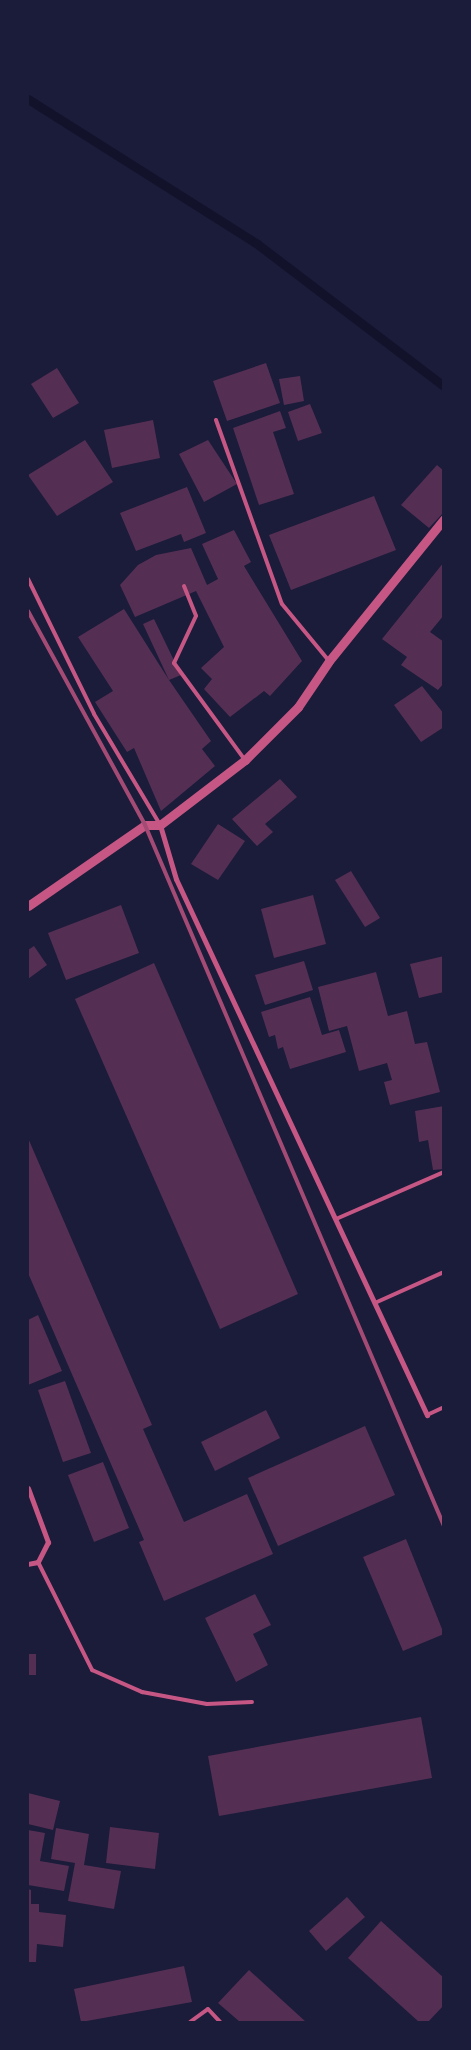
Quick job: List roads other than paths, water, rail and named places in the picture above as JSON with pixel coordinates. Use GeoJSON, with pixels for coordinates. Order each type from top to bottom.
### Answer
{"type":"FeatureCollection","features":[{"type":"Feature","properties":{"kind":"street"},"geometry":{"type":"LineString","coordinates":[[28,906],[145,825],[160,825],[245,760],[298,707],[329,661],[444,519]]}},
{"type":"Feature","properties":{"kind":"street"},"geometry":{"type":"LineString","coordinates":[[160,825],[176,880],[377,1302],[427,1415]]}},
{"type":"Feature","properties":{"kind":"street"},"geometry":{"type":"LineString","coordinates":[[28,1488],[48,1542],[38,1562],[28,1564]]}},
{"type":"Feature","properties":{"kind":"lane"},"geometry":{"type":"LineString","coordinates":[[216,420],[282,604],[329,661]]}},
{"type":"Feature","properties":{"kind":"lane"},"geometry":{"type":"LineString","coordinates":[[28,579],[94,714],[160,825]]}},
{"type":"Feature","properties":{"kind":"lane"},"geometry":{"type":"LineString","coordinates":[[184,586],[196,616],[174,664],[245,760]]}},
{"type":"Feature","properties":{"kind":"lane"},"geometry":{"type":"LineString","coordinates":[[336,1219],[444,1172]]}},
{"type":"Feature","properties":{"kind":"lane"},"geometry":{"type":"LineString","coordinates":[[377,1302],[444,1272]]}},
{"type":"Feature","properties":{"kind":"lane"},"geometry":{"type":"LineString","coordinates":[[427,1415],[444,1408]]}},
{"type":"Feature","properties":{"kind":"lane"},"geometry":{"type":"LineString","coordinates":[[38,1562],[92,1670],[142,1692],[207,1704],[252,1702]]}},
{"type":"Feature","properties":{"kind":"lane"},"geometry":{"type":"LineString","coordinates":[[190,2022],[208,2009],[220,2022]]}},
{"type":"Feature","properties":{"kind":"waterway"},"geometry":{"type":"LineString","coordinates":[[28,99],[256,243],[444,386]]}},
{"type":"Feature","properties":{"kind":"railway"},"geometry":{"type":"LineString","coordinates":[[28,611],[145,825],[444,1526]]}}]}
